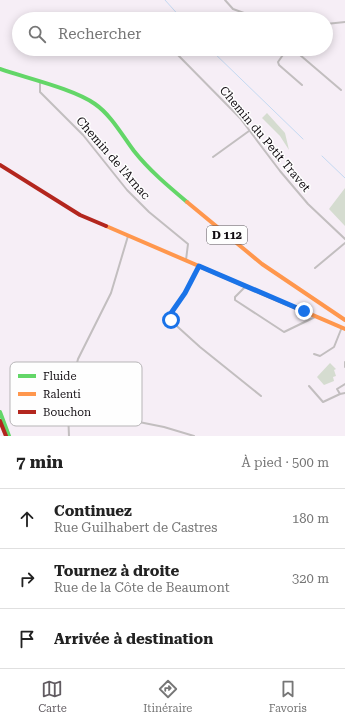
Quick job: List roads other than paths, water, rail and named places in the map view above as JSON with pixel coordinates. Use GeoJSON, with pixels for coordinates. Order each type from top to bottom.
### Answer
{"type":"FeatureCollection","features":[{"type":"Feature","properties":{"kind":"main road","name":"D 112"},"geometry":{"type":"LineString","coordinates":[[0,69],[82,97],[94,103],[104,111],[135,152],[161,180],[262,264],[304,294],[345,320]]}},
{"type":"Feature","properties":{"kind":"main road"},"geometry":{"type":"LineString","coordinates":[[0,165],[80,215],[343,328]]}},
{"type":"Feature","properties":{"kind":"main road"},"geometry":{"type":"LineString","coordinates":[[0,412],[10,436]]}},
{"type":"Feature","properties":{"kind":"main road"},"geometry":{"type":"LineString","coordinates":[[0,421],[6,436]]}},
{"type":"Feature","properties":{"kind":"street"},"geometry":{"type":"LineString","coordinates":[[225,0],[233,9],[241,12]]}},
{"type":"Feature","properties":{"kind":"street"},"geometry":{"type":"LineString","coordinates":[[333,23],[345,22]]}},
{"type":"Feature","properties":{"kind":"street","name":"Chemin du Petit Travet"},"geometry":{"type":"LineString","coordinates":[[179,56],[240,118],[294,188],[345,240]]}},
{"type":"Feature","properties":{"kind":"street"},"geometry":{"type":"LineString","coordinates":[[282,56],[278,62],[279,65],[302,85]]}},
{"type":"Feature","properties":{"kind":"street"},"geometry":{"type":"LineString","coordinates":[[301,56],[341,90]]}},
{"type":"Feature","properties":{"kind":"street","name":"Chemin de l'Arnac"},"geometry":{"type":"LineString","coordinates":[[40,82],[40,92],[83,135],[127,190],[149,212],[188,244],[186,260]]}},
{"type":"Feature","properties":{"kind":"street"},"geometry":{"type":"LineString","coordinates":[[213,157],[249,131]]}},
{"type":"Feature","properties":{"kind":"street"},"geometry":{"type":"LineString","coordinates":[[77,362],[111,293],[128,236]]}},
{"type":"Feature","properties":{"kind":"street"},"geometry":{"type":"LineString","coordinates":[[315,268],[345,243]]}},
{"type":"Feature","properties":{"kind":"street"},"geometry":{"type":"LineString","coordinates":[[199,266],[185,293],[169,316],[170,319],[200,347],[261,396]]}},
{"type":"Feature","properties":{"kind":"street"},"geometry":{"type":"LineString","coordinates":[[246,286],[235,297],[236,301],[284,332],[316,316]]}},
{"type":"Feature","properties":{"kind":"street"},"geometry":{"type":"LineString","coordinates":[[314,354],[320,356],[334,347],[343,328]]}},
{"type":"Feature","properties":{"kind":"street"},"geometry":{"type":"LineString","coordinates":[[345,362],[345,367]]}},
{"type":"Feature","properties":{"kind":"street"},"geometry":{"type":"LineString","coordinates":[[340,394],[338,388],[345,384]]}},
{"type":"Feature","properties":{"kind":"street"},"geometry":{"type":"LineString","coordinates":[[309,386],[314,390],[322,402],[345,393]]}},
{"type":"Feature","properties":{"kind":"street"},"geometry":{"type":"LineString","coordinates":[[142,422],[194,436]]}},
{"type":"Feature","properties":{"kind":"street"},"geometry":{"type":"LineString","coordinates":[[68,426],[69,436]]}},
{"type":"Feature","properties":{"kind":"waterway"},"geometry":{"type":"LineString","coordinates":[[165,0],[176,12]]}},
{"type":"Feature","properties":{"kind":"waterway"},"geometry":{"type":"LineString","coordinates":[[217,56],[303,139]]}},
{"type":"Feature","properties":{"kind":"waterway"},"geometry":{"type":"LineString","coordinates":[[322,156],[345,178]]}}]}
